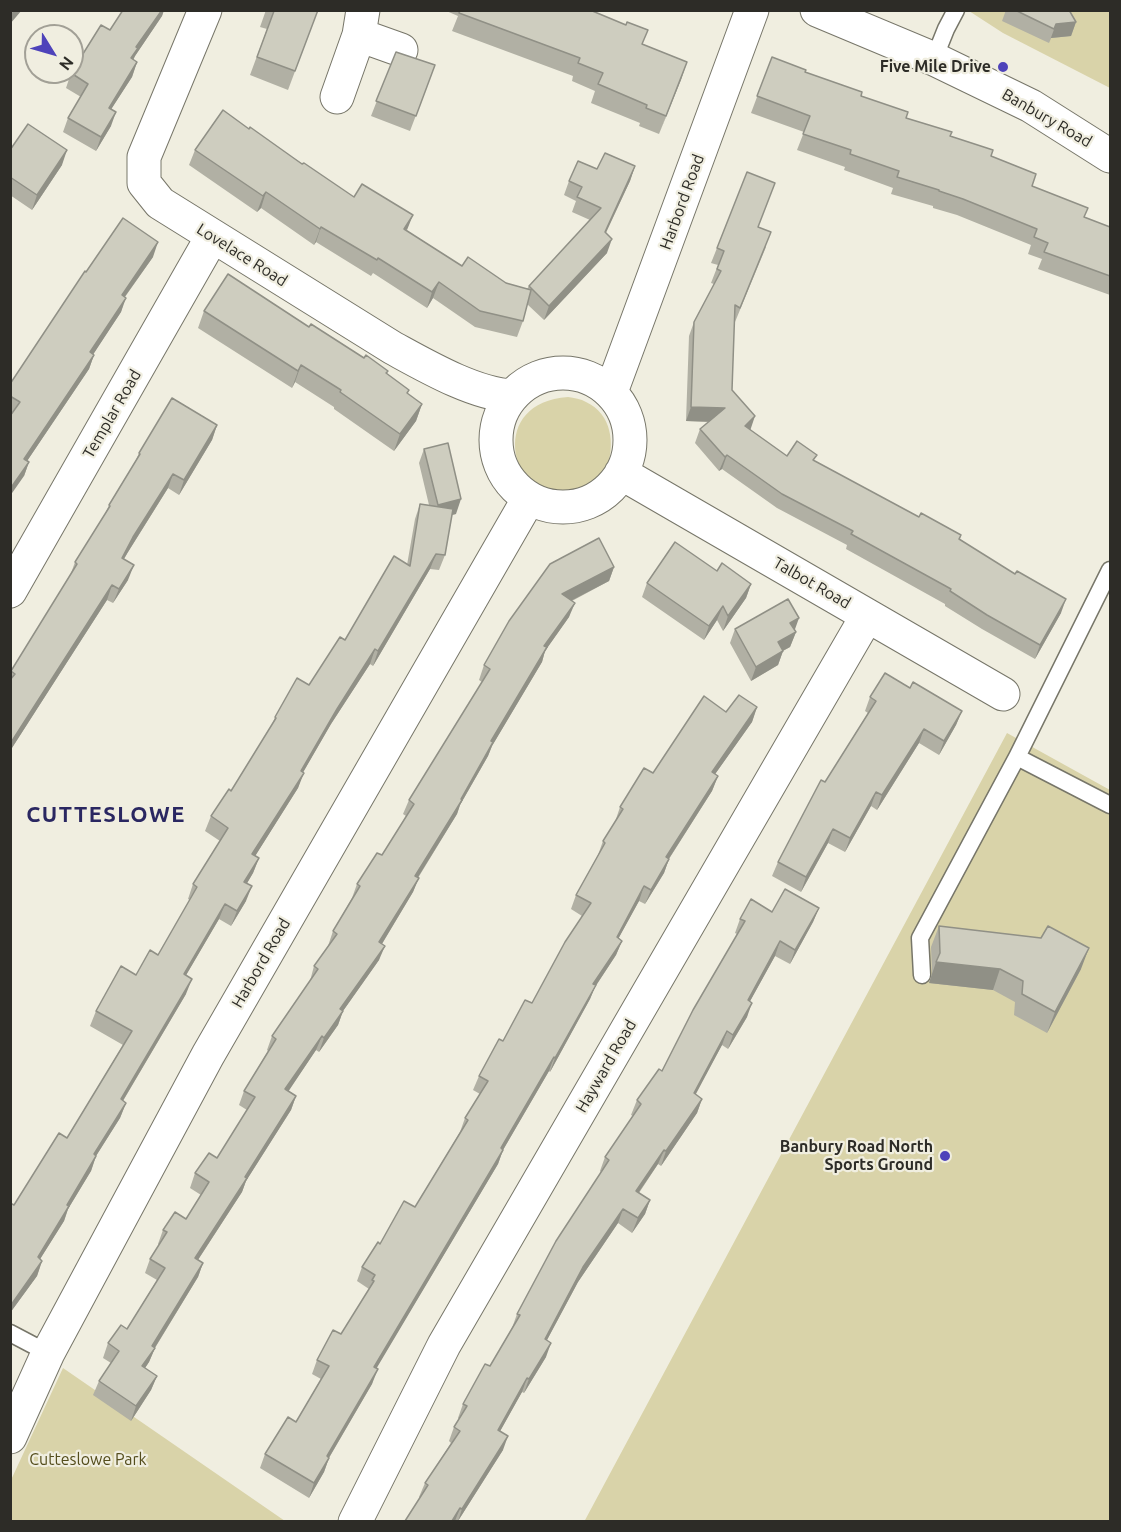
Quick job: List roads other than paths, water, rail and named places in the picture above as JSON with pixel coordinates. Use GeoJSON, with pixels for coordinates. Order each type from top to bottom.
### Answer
{"type":"FeatureCollection","features":[{"type":"Feature","properties":{"kind":"street","name":"Lovelace Road"},"geometry":{"type":"LineString","coordinates":[[205,10],[144,156],[144,183],[160,203],[393,348],[432,370],[495,395],[512,396]]}},
{"type":"Feature","properties":{"kind":"street","name":"Harbord Road"},"geometry":{"type":"LineString","coordinates":[[611,392],[752,10]]}},
{"type":"Feature","properties":{"kind":"street","name":"Banbury Road"},"geometry":{"type":"LineString","coordinates":[[817,10],[854,18],[1031,106],[1110,156]]}},
{"type":"Feature","properties":{"kind":"street"},"geometry":{"type":"LineString","coordinates":[[337,97],[361,23],[401,50]]}},
{"type":"Feature","properties":{"kind":"street","name":"Templar Road"},"geometry":{"type":"LineString","coordinates":[[10,591],[212,237]]}},
{"type":"Feature","properties":{"kind":"street"},"geometry":{"type":"LineString","coordinates":[[569,372],[588,377],[611,392],[626,414],[629,428],[629,451],[621,473],[612,486],[602,495],[582,504],[560,507],[529,498],[518,490],[505,475],[496,450],[497,425],[505,405],[512,396],[532,380],[555,373],[569,372]]}},
{"type":"Feature","properties":{"kind":"street","name":"Talbot Road"},"geometry":{"type":"LineString","coordinates":[[621,473],[1003,694]]}},
{"type":"Feature","properties":{"kind":"street","name":"Harbord Road"},"geometry":{"type":"LineString","coordinates":[[10,1437],[48,1353],[208,1055],[529,498]]}},
{"type":"Feature","properties":{"kind":"street","name":"Hayward Road"},"geometry":{"type":"LineString","coordinates":[[355,1521],[444,1345],[867,615]]}},
{"type":"Feature","properties":{"kind":"lane"},"geometry":{"type":"LineString","coordinates":[[934,59],[956,10]]}},
{"type":"Feature","properties":{"kind":"lane"},"geometry":{"type":"LineString","coordinates":[[922,975],[920,938],[1017,757],[1110,570]]}},
{"type":"Feature","properties":{"kind":"lane"},"geometry":{"type":"LineString","coordinates":[[1017,757],[1110,805]]}},
{"type":"Feature","properties":{"kind":"lane"},"geometry":{"type":"LineString","coordinates":[[10,1333],[48,1353]]}},
{"type":"Feature","properties":{"kind":"place","name":"Five Mile Drive"},"geometry":{"type":"Point","coordinates":[1003,67]}},
{"type":"Feature","properties":{"kind":"place","name":"Banbury Road North Sports Ground"},"geometry":{"type":"Point","coordinates":[945,1156]}},
{"type":"Feature","properties":{"kind":"district","name":"CUTTESLOWE"},"geometry":{"type":"Point","coordinates":[106,815]}},
{"type":"Feature","properties":{"kind":"park label","name":"Cutteslowe Park"},"geometry":{"type":"Point","coordinates":[88,1460]}}]}
